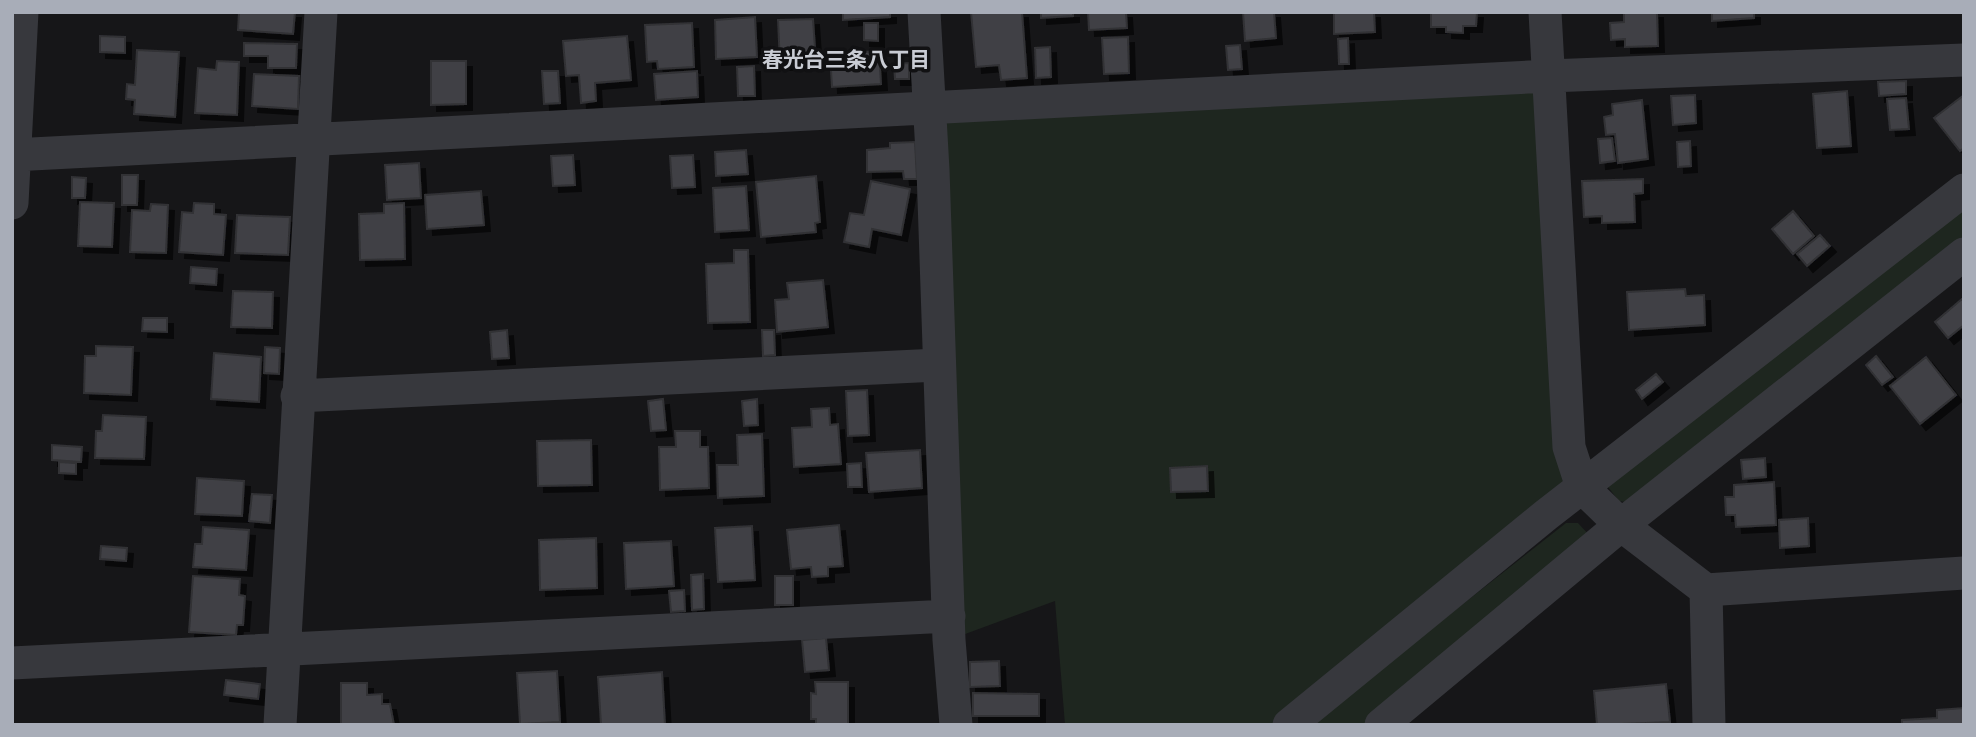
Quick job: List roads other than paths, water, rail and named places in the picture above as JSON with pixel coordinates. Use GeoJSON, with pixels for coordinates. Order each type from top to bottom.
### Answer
{"type":"FeatureCollection","features":[{"type":"Feature","properties":{"kind":"street"},"geometry":{"type":"LineString","coordinates":[[12,203],[22,12]]}},
{"type":"Feature","properties":{"kind":"street"},"geometry":{"type":"LineString","coordinates":[[280,725],[321,12]]}},
{"type":"Feature","properties":{"kind":"street"},"geometry":{"type":"LineString","coordinates":[[924,12],[949,616],[956,725]]}},
{"type":"Feature","properties":{"kind":"street"},"geometry":{"type":"LineString","coordinates":[[1545,12],[1569,447],[1582,487],[1621,525],[1706,590],[1964,573]]}},
{"type":"Feature","properties":{"kind":"street"},"geometry":{"type":"LineString","coordinates":[[14,155],[1549,76],[1964,60]]}},
{"type":"Feature","properties":{"kind":"street"},"geometry":{"type":"LineString","coordinates":[[1289,725],[1582,487],[1964,190]]}},
{"type":"Feature","properties":{"kind":"street"},"geometry":{"type":"LineString","coordinates":[[1399,718],[1621,525],[1964,254]]}},
{"type":"Feature","properties":{"kind":"street"},"geometry":{"type":"LineString","coordinates":[[298,396],[938,365]]}},
{"type":"Feature","properties":{"kind":"street"},"geometry":{"type":"LineString","coordinates":[[1706,590],[1709,725]]}},
{"type":"Feature","properties":{"kind":"street"},"geometry":{"type":"LineString","coordinates":[[12,663],[284,652],[949,616]]}},
{"type":"Feature","properties":{"kind":"district","name":"春光台三条八丁目"},"geometry":{"type":"Point","coordinates":[846,60]}}]}
